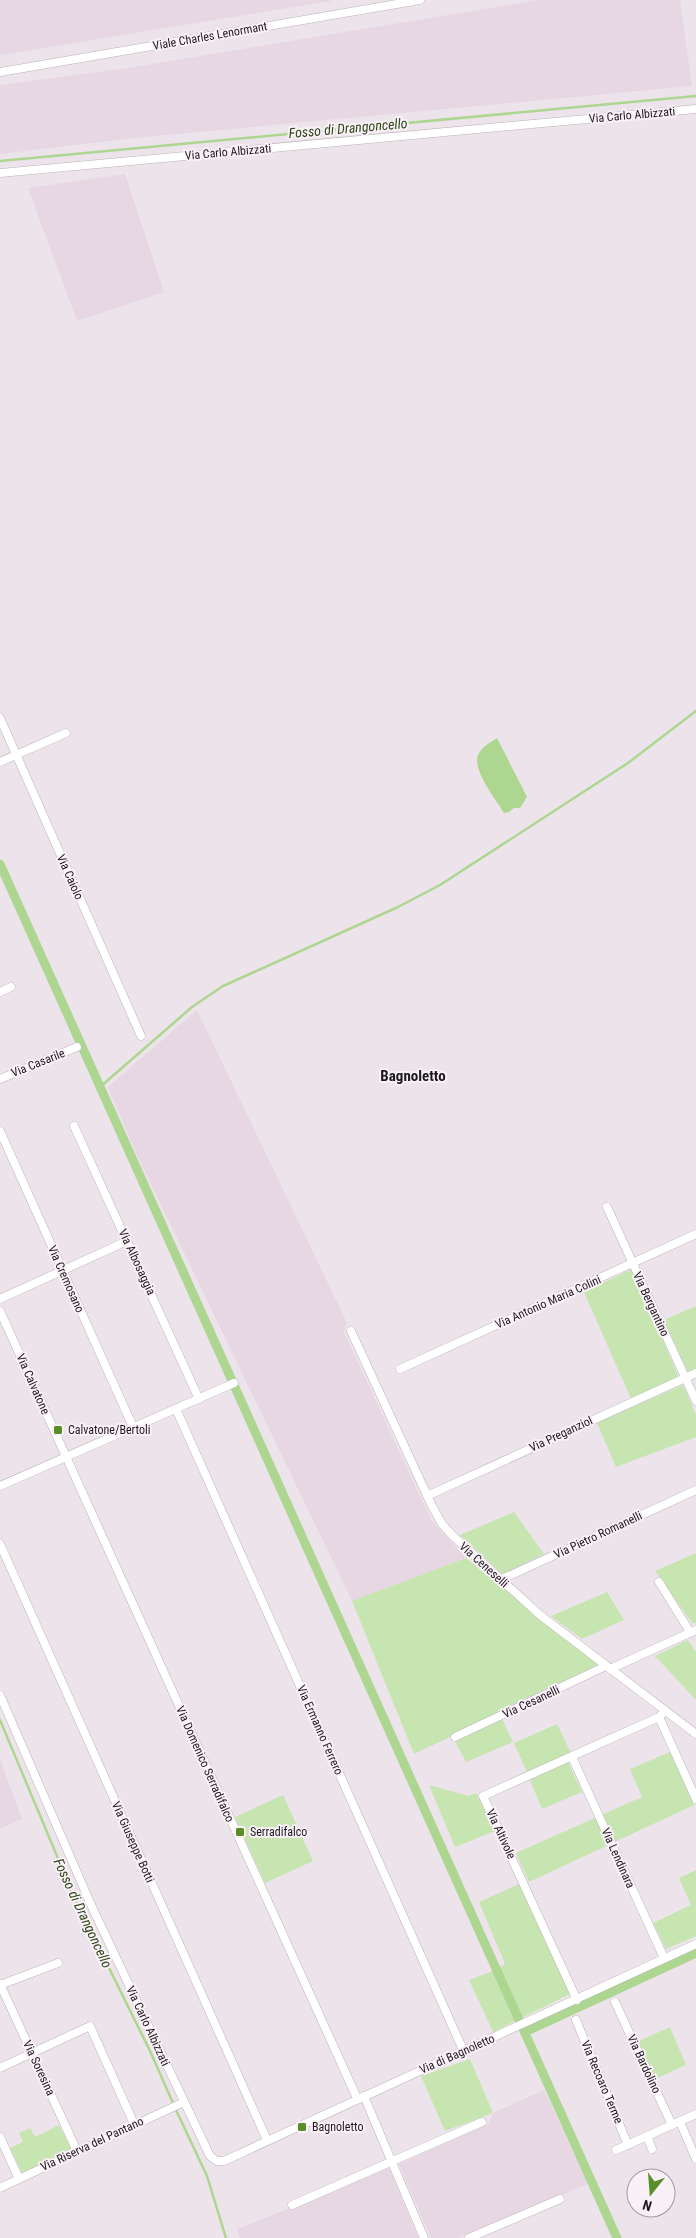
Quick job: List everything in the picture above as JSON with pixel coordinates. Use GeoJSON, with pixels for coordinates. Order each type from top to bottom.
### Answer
{"type":"FeatureCollection","features":[{"type":"Feature","properties":{"kind":"street","name":"Viale Charles Lenormant"},"geometry":{"type":"LineString","coordinates":[[0,72],[420,0]]}},
{"type":"Feature","properties":{"kind":"street","name":"Via Carlo Albizzati"},"geometry":{"type":"LineString","coordinates":[[0,174],[696,109]]}},
{"type":"Feature","properties":{"kind":"street","name":"Via Caiolo"},"geometry":{"type":"LineString","coordinates":[[0,718],[141,1036]]}},
{"type":"Feature","properties":{"kind":"street"},"geometry":{"type":"LineString","coordinates":[[0,762],[66,733]]}},
{"type":"Feature","properties":{"kind":"street"},"geometry":{"type":"LineString","coordinates":[[0,992],[11,986]]}},
{"type":"Feature","properties":{"kind":"street","name":"Via Casarile"},"geometry":{"type":"LineString","coordinates":[[0,1079],[77,1047]]}},
{"type":"Feature","properties":{"kind":"street","name":"Via Albosaggia"},"geometry":{"type":"LineString","coordinates":[[74,1126],[199,1399]]}},
{"type":"Feature","properties":{"kind":"street","name":"Via Cremosano"},"geometry":{"type":"LineString","coordinates":[[0,1131],[133,1427]]}},
{"type":"Feature","properties":{"kind":"street","name":"Via Bergantino"},"geometry":{"type":"LineString","coordinates":[[607,1207],[696,1401]]}},
{"type":"Feature","properties":{"kind":"street","name":"Via Antonio Maria Colini"},"geometry":{"type":"LineString","coordinates":[[400,1369],[696,1234]]}},
{"type":"Feature","properties":{"kind":"street"},"geometry":{"type":"LineString","coordinates":[[0,1299],[127,1241]]}},
{"type":"Feature","properties":{"kind":"street","name":"Via Calvatone"},"geometry":{"type":"LineString","coordinates":[[0,1311],[66,1457]]}},
{"type":"Feature","properties":{"kind":"street","name":"Via Ceneselli"},"geometry":{"type":"LineString","coordinates":[[351,1331],[435,1513],[448,1531],[500,1580],[556,1628],[608,1668],[662,1714],[696,1734]]}},
{"type":"Feature","properties":{"kind":"street","name":"Via Preganziol"},"geometry":{"type":"LineString","coordinates":[[427,1496],[696,1373]]}},
{"type":"Feature","properties":{"kind":"street"},"geometry":{"type":"LineString","coordinates":[[1,1484],[234,1383]]}},
{"type":"Feature","properties":{"kind":"street","name":"Via Ermanno Ferrero"},"geometry":{"type":"LineString","coordinates":[[176,1409],[464,2052]]}},
{"type":"Feature","properties":{"kind":"street","name":"Via Domenico Serradifalco"},"geometry":{"type":"LineString","coordinates":[[66,1457],[360,2097],[392,2162],[424,2238]]}},
{"type":"Feature","properties":{"kind":"street","name":"Via Pietro Romanelli"},"geometry":{"type":"LineString","coordinates":[[500,1580],[696,1490]]}},
{"type":"Feature","properties":{"kind":"street","name":"Via Giuseppe Botti"},"geometry":{"type":"LineString","coordinates":[[0,1544],[267,2140]]}},
{"type":"Feature","properties":{"kind":"street"},"geometry":{"type":"LineString","coordinates":[[659,1582],[693,1631]]}},
{"type":"Feature","properties":{"kind":"street","name":"Via Cesanelli"},"geometry":{"type":"LineString","coordinates":[[455,1737],[693,1631]]}},
{"type":"Feature","properties":{"kind":"street","name":"Via Carlo Albizzati"},"geometry":{"type":"LineString","coordinates":[[0,1695],[92,1907],[181,2103],[210,2156],[217,2161]]}},
{"type":"Feature","properties":{"kind":"street"},"geometry":{"type":"LineString","coordinates":[[662,1714],[696,1799]]}},
{"type":"Feature","properties":{"kind":"street","name":"Via Altivole"},"geometry":{"type":"LineString","coordinates":[[577,2000],[484,1796],[662,1714]]}},
{"type":"Feature","properties":{"kind":"street"},"geometry":{"type":"LineString","coordinates":[[0,1719],[10,1717]]}},
{"type":"Feature","properties":{"kind":"street","name":"Via Lendinara"},"geometry":{"type":"LineString","coordinates":[[572,1757],[664,1958]]}},
{"type":"Feature","properties":{"kind":"street","name":"Via di Bagnoletto"},"geometry":{"type":"LineString","coordinates":[[217,2161],[224,2161],[696,1944]]}},
{"type":"Feature","properties":{"kind":"street"},"geometry":{"type":"LineString","coordinates":[[0,1984],[58,1963]]}},
{"type":"Feature","properties":{"kind":"street","name":"Via Soresina"},"geometry":{"type":"LineString","coordinates":[[0,1984],[77,2151]]}},
{"type":"Feature","properties":{"kind":"street","name":"Via Bardolino"},"geometry":{"type":"LineString","coordinates":[[615,2002],[672,2125]]}},
{"type":"Feature","properties":{"kind":"street","name":"Via Recoaro Terme"},"geometry":{"type":"LineString","coordinates":[[576,2020],[628,2145]]}},
{"type":"Feature","properties":{"kind":"street"},"geometry":{"type":"LineString","coordinates":[[0,2068],[90,2026],[134,2124]]}},
{"type":"Feature","properties":{"kind":"street","name":"Via Riserva del Pantano"},"geometry":{"type":"LineString","coordinates":[[0,2188],[181,2103]]}},
{"type":"Feature","properties":{"kind":"street"},"geometry":{"type":"LineString","coordinates":[[616,2150],[696,2114]]}},
{"type":"Feature","properties":{"kind":"street"},"geometry":{"type":"LineString","coordinates":[[292,2205],[482,2122]]}},
{"type":"Feature","properties":{"kind":"street"},"geometry":{"type":"LineString","coordinates":[[680,2122],[696,2159]]}},
{"type":"Feature","properties":{"kind":"street"},"geometry":{"type":"LineString","coordinates":[[647,2136],[652,2149]]}},
{"type":"Feature","properties":{"kind":"street"},"geometry":{"type":"LineString","coordinates":[[0,2137],[19,2178]]}},
{"type":"Feature","properties":{"kind":"street"},"geometry":{"type":"LineString","coordinates":[[469,2238],[560,2199]]}},
{"type":"Feature","properties":{"kind":"shaded area"},"geometry":{"type":"Polygon","coordinates":[[[0,0],[330,0],[331,1],[0,55],[0,0]]]}},
{"type":"Feature","properties":{"kind":"shaded area"},"geometry":{"type":"Polygon","coordinates":[[[538,0],[680,0],[692,86],[134,138],[0,154],[0,85],[121,69],[538,0]]]}},
{"type":"Feature","properties":{"kind":"shaded area"},"geometry":{"type":"Polygon","coordinates":[[[125,174],[164,292],[77,321],[28,188],[125,174]]]}},
{"type":"Feature","properties":{"kind":"shaded area"},"geometry":{"type":"Polygon","coordinates":[[[497,738],[527,797],[520,808],[514,808],[504,813],[481,775],[477,759],[483,748],[497,738]]]}},
{"type":"Feature","properties":{"kind":"shaded area"},"geometry":{"type":"Polygon","coordinates":[[[197,1010],[347,1323],[344,1332],[431,1520],[466,1558],[352,1601],[136,1153],[108,1087],[197,1010]]]}},
{"type":"Feature","properties":{"kind":"shaded area"},"geometry":{"type":"Polygon","coordinates":[[[632,1269],[679,1378],[631,1399],[584,1292],[632,1269]]]}},
{"type":"Feature","properties":{"kind":"shaded area"},"geometry":{"type":"Polygon","coordinates":[[[696,1306],[696,1369],[688,1372],[664,1320],[696,1306]]]}},
{"type":"Feature","properties":{"kind":"shaded area"},"geometry":{"type":"Polygon","coordinates":[[[683,1385],[696,1415],[696,1437],[616,1467],[597,1423],[683,1385]]]}},
{"type":"Feature","properties":{"kind":"shaded area"},"geometry":{"type":"Polygon","coordinates":[[[514,1512],[544,1554],[502,1574],[460,1535],[514,1512]]]}},
{"type":"Feature","properties":{"kind":"shaded area"},"geometry":{"type":"Polygon","coordinates":[[[696,1553],[696,1623],[693,1624],[655,1571],[696,1553]]]}},
{"type":"Feature","properties":{"kind":"shaded area"},"geometry":{"type":"Polygon","coordinates":[[[466,1558],[598,1665],[498,1711],[513,1742],[466,1762],[452,1736],[414,1754],[352,1601],[466,1558]]]}},
{"type":"Feature","properties":{"kind":"shaded area"},"geometry":{"type":"Polygon","coordinates":[[[607,1592],[624,1620],[582,1639],[551,1616],[607,1592]]]}},
{"type":"Feature","properties":{"kind":"shaded area"},"geometry":{"type":"Polygon","coordinates":[[[688,1640],[696,1652],[696,1700],[655,1656],[688,1640]]]}},
{"type":"Feature","properties":{"kind":"shaded area"},"geometry":{"type":"Polygon","coordinates":[[[557,1724],[571,1753],[527,1772],[514,1743],[557,1724]]]}},
{"type":"Feature","properties":{"kind":"shaded area"},"geometry":{"type":"Polygon","coordinates":[[[670,1752],[694,1805],[529,1882],[516,1853],[642,1797],[630,1769],[670,1752]]]}},
{"type":"Feature","properties":{"kind":"shaded area"},"geometry":{"type":"Polygon","coordinates":[[[0,1759],[22,1819],[0,1829],[0,1759]]]}},
{"type":"Feature","properties":{"kind":"shaded area"},"geometry":{"type":"Polygon","coordinates":[[[568,1762],[582,1792],[542,1809],[530,1780],[568,1762]]]}},
{"type":"Feature","properties":{"kind":"shaded area"},"geometry":{"type":"Polygon","coordinates":[[[429,1785],[469,1796],[476,1793],[495,1831],[455,1847],[429,1785]]]}},
{"type":"Feature","properties":{"kind":"shaded area"},"geometry":{"type":"Polygon","coordinates":[[[283,1795],[313,1861],[265,1883],[235,1817],[283,1795]]]}},
{"type":"Feature","properties":{"kind":"shaded area"},"geometry":{"type":"Polygon","coordinates":[[[696,1870],[696,1936],[666,1949],[653,1923],[691,1905],[679,1878],[696,1870]]]}},
{"type":"Feature","properties":{"kind":"shaded area"},"geometry":{"type":"Polygon","coordinates":[[[519,1884],[570,1994],[493,2032],[469,1980],[493,1971],[505,1964],[479,1902],[519,1884]]]}},
{"type":"Feature","properties":{"kind":"shaded area"},"geometry":{"type":"Polygon","coordinates":[[[670,2027],[686,2065],[653,2080],[637,2042],[670,2027]]]}},
{"type":"Feature","properties":{"kind":"shaded area"},"geometry":{"type":"Polygon","coordinates":[[[470,2059],[493,2113],[445,2131],[421,2076],[470,2059]]]}},
{"type":"Feature","properties":{"kind":"shaded area"},"geometry":{"type":"Polygon","coordinates":[[[544,2090],[588,2184],[458,2238],[431,2238],[399,2164],[488,2124],[493,2113],[544,2090]]]}},
{"type":"Feature","properties":{"kind":"shaded area"},"geometry":{"type":"Polygon","coordinates":[[[59,2125],[71,2149],[22,2173],[10,2148],[23,2142],[19,2133],[30,2128],[35,2137],[59,2125]]]}},
{"type":"Feature","properties":{"kind":"shaded area"},"geometry":{"type":"Polygon","coordinates":[[[389,2168],[418,2238],[240,2238],[237,2229],[389,2168]]]}},
{"type":"Feature","properties":{"kind":"waterway","name":"Fosso di Drangoncello"},"geometry":{"type":"LineString","coordinates":[[0,161],[696,96]]}},
{"type":"Feature","properties":{"kind":"waterway"},"geometry":{"type":"LineString","coordinates":[[100,1087],[192,1007],[223,986],[398,907],[440,885],[628,763],[696,711]]}},
{"type":"Feature","properties":{"kind":"waterway"},"geometry":{"type":"LineString","coordinates":[[0,864],[617,2238]]}},
{"type":"Feature","properties":{"kind":"waterway","name":"Fosso di Drangoncello"},"geometry":{"type":"LineString","coordinates":[[0,1720],[75,1899],[150,2051],[173,2103]]}},
{"type":"Feature","properties":{"kind":"waterway"},"geometry":{"type":"LineString","coordinates":[[525,2032],[696,1953]]}},
{"type":"Feature","properties":{"kind":"waterway","name":"Fosso di Drangoncello"},"geometry":{"type":"LineString","coordinates":[[176,2110],[207,2176],[226,2238]]}},
{"type":"Feature","properties":{"kind":"place","name":"Calvatone/Bertoli"},"geometry":{"type":"Point","coordinates":[58,1430]}},
{"type":"Feature","properties":{"kind":"place","name":"Serradifalco"},"geometry":{"type":"Point","coordinates":[240,1832]}},
{"type":"Feature","properties":{"kind":"place","name":"Bagnoletto"},"geometry":{"type":"Point","coordinates":[302,2127]}},
{"type":"Feature","properties":{"kind":"district","name":"Bagnoletto"},"geometry":{"type":"Point","coordinates":[413,1076]}}]}
